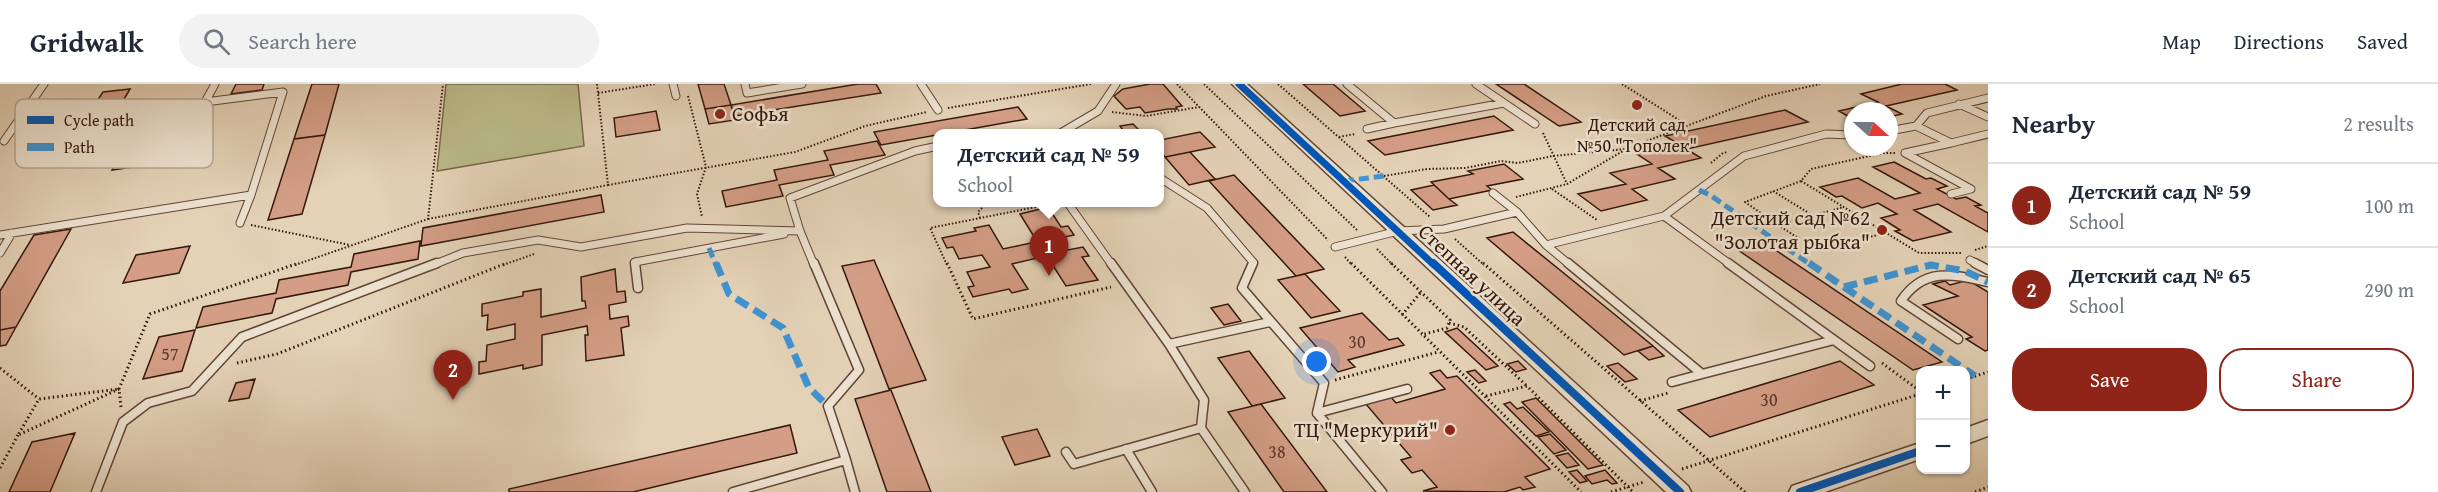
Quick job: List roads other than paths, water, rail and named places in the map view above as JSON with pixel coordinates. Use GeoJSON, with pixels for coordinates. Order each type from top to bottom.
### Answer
{"type":"FeatureCollection","features":[{"type":"Feature","properties":{"kind":"street","name":"Степная улица"},"geometry":{"type":"LineString","coordinates":[[1239,84],[1680,492]]}},
{"type":"Feature","properties":{"kind":"street"},"geometry":{"type":"LineString","coordinates":[[1970,434],[1988,428]]}},
{"type":"Feature","properties":{"kind":"street"},"geometry":{"type":"LineString","coordinates":[[1800,492],[1916,452]]}},
{"type":"Feature","properties":{"kind":"lane"},"geometry":{"type":"LineString","coordinates":[[33,99],[44,84]]}},
{"type":"Feature","properties":{"kind":"lane"},"geometry":{"type":"LineString","coordinates":[[208,99],[215,84]]}},
{"type":"Feature","properties":{"kind":"lane"},"geometry":{"type":"LineString","coordinates":[[673,84],[676,96]]}},
{"type":"Feature","properties":{"kind":"lane"},"geometry":{"type":"LineString","coordinates":[[745,84],[747,93],[802,84]]}},
{"type":"Feature","properties":{"kind":"lane"},"geometry":{"type":"LineString","coordinates":[[921,84],[938,110]]}},
{"type":"Feature","properties":{"kind":"lane"},"geometry":{"type":"LineString","coordinates":[[1067,129],[1098,111],[1116,84]]}},
{"type":"Feature","properties":{"kind":"lane"},"geometry":{"type":"LineString","coordinates":[[1347,84],[1394,123]]}},
{"type":"Feature","properties":{"kind":"lane"},"geometry":{"type":"LineString","coordinates":[[1476,84],[1535,124]]}},
{"type":"Feature","properties":{"kind":"lane"},"geometry":{"type":"LineString","coordinates":[[213,101],[283,92],[240,223]]}},
{"type":"Feature","properties":{"kind":"lane"},"geometry":{"type":"LineString","coordinates":[[1916,126],[1927,113],[1988,98]]}},
{"type":"Feature","properties":{"kind":"lane"},"geometry":{"type":"LineString","coordinates":[[1367,129],[1504,103]]}},
{"type":"Feature","properties":{"kind":"lane"},"geometry":{"type":"LineString","coordinates":[[1959,104],[1988,117]]}},
{"type":"Feature","properties":{"kind":"lane"},"geometry":{"type":"LineString","coordinates":[[1,143],[15,124]]}},
{"type":"Feature","properties":{"kind":"lane"},"geometry":{"type":"LineString","coordinates":[[1898,129],[1916,126],[1951,143]]}},
{"type":"Feature","properties":{"kind":"lane"},"geometry":{"type":"LineString","coordinates":[[1546,245],[1665,216],[1744,156],[1826,134],[1844,135]]}},
{"type":"Feature","properties":{"kind":"lane"},"geometry":{"type":"LineString","coordinates":[[1952,194],[1971,189],[1905,153],[1988,134]]}},
{"type":"Feature","properties":{"kind":"lane"},"geometry":{"type":"LineString","coordinates":[[855,492],[828,406],[859,370],[800,231],[790,198],[915,151],[933,147]]}},
{"type":"Feature","properties":{"kind":"lane"},"geometry":{"type":"LineString","coordinates":[[1164,181],[1207,208],[1253,262],[1242,288],[1324,382],[1317,413]]}},
{"type":"Feature","properties":{"kind":"lane"},"geometry":{"type":"LineString","coordinates":[[1493,193],[1517,212],[1546,245],[1702,374]]}},
{"type":"Feature","properties":{"kind":"lane"},"geometry":{"type":"LineString","coordinates":[[0,235],[251,195]]}},
{"type":"Feature","properties":{"kind":"lane"},"geometry":{"type":"LineString","coordinates":[[1071,207],[1169,344],[1204,400],[1201,428],[1245,492]]}},
{"type":"Feature","properties":{"kind":"lane"},"geometry":{"type":"LineString","coordinates":[[1335,247],[1398,231],[1444,230],[1517,212]]}},
{"type":"Feature","properties":{"kind":"lane"},"geometry":{"type":"LineString","coordinates":[[1665,216],[1870,366]]}},
{"type":"Feature","properties":{"kind":"lane"},"geometry":{"type":"LineString","coordinates":[[96,492],[123,422],[148,402],[192,391],[242,337],[463,253],[538,240],[581,246],[687,228],[800,231]]}},
{"type":"Feature","properties":{"kind":"lane"},"geometry":{"type":"LineString","coordinates":[[638,288],[635,262],[800,231]]}},
{"type":"Feature","properties":{"kind":"lane"},"geometry":{"type":"LineString","coordinates":[[0,253],[12,234]]}},
{"type":"Feature","properties":{"kind":"lane"},"geometry":{"type":"LineString","coordinates":[[1970,260],[1988,270]]}},
{"type":"Feature","properties":{"kind":"lane"},"geometry":{"type":"LineString","coordinates":[[1958,339],[1901,301],[1915,283],[1939,276],[1965,277],[1988,282]]}},
{"type":"Feature","properties":{"kind":"lane"},"geometry":{"type":"LineString","coordinates":[[1169,344],[1270,322]]}},
{"type":"Feature","properties":{"kind":"lane"},"geometry":{"type":"LineString","coordinates":[[1672,382],[1834,340]]}},
{"type":"Feature","properties":{"kind":"lane"},"geometry":{"type":"LineString","coordinates":[[1317,413],[1407,389]]}},
{"type":"Feature","properties":{"kind":"lane"},"geometry":{"type":"LineString","coordinates":[[1317,413],[1382,492]]}},
{"type":"Feature","properties":{"kind":"lane"},"geometry":{"type":"LineString","coordinates":[[1066,452],[1074,464],[1201,428]]}},
{"type":"Feature","properties":{"kind":"lane"},"geometry":{"type":"LineString","coordinates":[[1126,449],[1152,492]]}},
{"type":"Feature","properties":{"kind":"lane"},"geometry":{"type":"LineString","coordinates":[[734,492],[846,460]]}},
{"type":"Feature","properties":{"kind":"place","name":"Детский сад №50 \"Тополек\""},"geometry":{"type":"Point","coordinates":[1637,105]}},
{"type":"Feature","properties":{"kind":"place","name":"Софья"},"geometry":{"type":"Point","coordinates":[720,114]}},
{"type":"Feature","properties":{"kind":"place","name":"Детский сад №62 \"Золотая рыбка\""},"geometry":{"type":"Point","coordinates":[1882,230]}},
{"type":"Feature","properties":{"kind":"place","name":"Детский сад № 59"},"geometry":{"type":"Point","coordinates":[1049,276]}},
{"type":"Feature","properties":{"kind":"place","name":"Детский сад № 65"},"geometry":{"type":"Point","coordinates":[453,400]}},
{"type":"Feature","properties":{"kind":"place","name":"ТЦ \"Меркурий\""},"geometry":{"type":"Point","coordinates":[1450,430]}}]}
